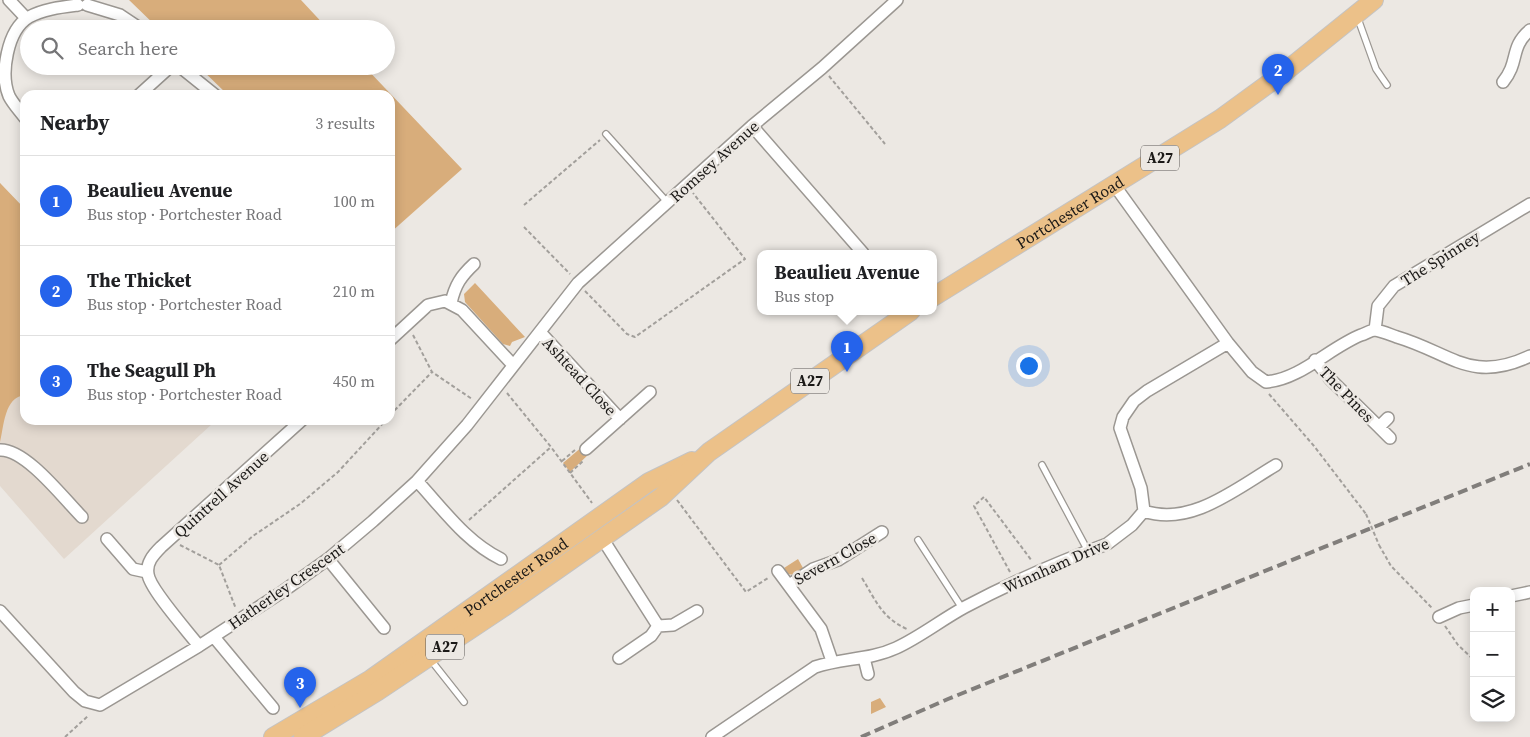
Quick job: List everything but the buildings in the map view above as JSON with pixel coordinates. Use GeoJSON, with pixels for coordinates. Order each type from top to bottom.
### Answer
{"type":"FeatureCollection","features":[{"type":"Feature","properties":{"kind":"main road","name":"Portchester Road"},"geometry":{"type":"LineString","coordinates":[[937,295],[1115,186],[1249,99],[1374,0]]}},
{"type":"Feature","properties":{"kind":"main road","name":"Portchester Road"},"geometry":{"type":"LineString","coordinates":[[303,737],[429,658],[661,497],[709,452],[905,315]]}},
{"type":"Feature","properties":{"kind":"main road","name":"Portchester Road"},"geometry":{"type":"LineString","coordinates":[[273,737],[371,679],[649,482],[709,452]]}},
{"type":"Feature","properties":{"kind":"street"},"geometry":{"type":"LineString","coordinates":[[9,0],[26,18],[42,12],[83,5],[120,15],[128,20]]}},
{"type":"Feature","properties":{"kind":"street","name":"Romsey Avenue"},"geometry":{"type":"LineString","coordinates":[[540,332],[578,283],[752,126],[822,68],[897,0]]}},
{"type":"Feature","properties":{"kind":"street"},"geometry":{"type":"LineString","coordinates":[[20,27],[13,38],[7,54],[5,67],[9,96],[20,111]]}},
{"type":"Feature","properties":{"kind":"street"},"geometry":{"type":"LineString","coordinates":[[1502,82],[1512,66],[1518,41],[1530,30]]}},
{"type":"Feature","properties":{"kind":"street"},"geometry":{"type":"LineString","coordinates":[[145,90],[161,75]]}},
{"type":"Feature","properties":{"kind":"street"},"geometry":{"type":"LineString","coordinates":[[190,75],[208,90]]}},
{"type":"Feature","properties":{"kind":"street"},"geometry":{"type":"LineString","coordinates":[[752,126],[861,250]]}},
{"type":"Feature","properties":{"kind":"street"},"geometry":{"type":"LineString","coordinates":[[1115,186],[1228,343],[1252,372],[1266,382],[1285,378],[1345,342],[1375,330],[1411,341],[1464,364],[1479,368],[1504,366],[1530,356]]}},
{"type":"Feature","properties":{"kind":"street","name":"The Spinney"},"geometry":{"type":"LineString","coordinates":[[1375,330],[1378,306],[1394,286],[1530,204]]}},
{"type":"Feature","properties":{"kind":"street"},"geometry":{"type":"LineString","coordinates":[[451,303],[454,288],[461,276],[474,264]]}},
{"type":"Feature","properties":{"kind":"street"},"geometry":{"type":"LineString","coordinates":[[395,336],[428,305],[438,302],[451,303],[462,310],[513,365]]}},
{"type":"Feature","properties":{"kind":"street","name":"Hatherley Crescent"},"geometry":{"type":"LineString","coordinates":[[100,705],[214,637],[328,558],[417,481],[482,406],[540,332]]}},
{"type":"Feature","properties":{"kind":"street","name":"Ashtead Close"},"geometry":{"type":"LineString","coordinates":[[540,332],[620,419]]}},
{"type":"Feature","properties":{"kind":"street"},"geometry":{"type":"LineString","coordinates":[[1228,343],[1147,391],[1134,401],[1123,417],[1120,428],[1141,488],[1144,511],[1158,516],[1171,516],[1202,508],[1276,464]]}},
{"type":"Feature","properties":{"kind":"street","name":"The Pines"},"geometry":{"type":"LineString","coordinates":[[1315,360],[1330,379],[1390,438]]}},
{"type":"Feature","properties":{"kind":"street","name":"Ashtead Close"},"geometry":{"type":"LineString","coordinates":[[586,449],[650,392]]}},
{"type":"Feature","properties":{"kind":"street","name":"The Pines"},"geometry":{"type":"LineString","coordinates":[[1379,427],[1388,418]]}},
{"type":"Feature","properties":{"kind":"street","name":"Quintrell Avenue"},"geometry":{"type":"LineString","coordinates":[[147,572],[153,556],[169,540],[296,425]]}},
{"type":"Feature","properties":{"kind":"street"},"geometry":{"type":"LineString","coordinates":[[0,450],[16,454],[28,462],[82,516]]}},
{"type":"Feature","properties":{"kind":"street"},"geometry":{"type":"LineString","coordinates":[[417,481],[481,548],[502,559]]}},
{"type":"Feature","properties":{"kind":"street","name":"Winnham Drive"},"geometry":{"type":"LineString","coordinates":[[712,737],[815,666],[832,661],[864,658],[898,648],[962,608],[1015,581],[1107,544],[1120,536],[1144,511]]}},
{"type":"Feature","properties":{"kind":"street","name":"Severn Close"},"geometry":{"type":"LineString","coordinates":[[789,584],[813,569],[838,560],[882,532]]}},
{"type":"Feature","properties":{"kind":"street"},"geometry":{"type":"LineString","coordinates":[[602,538],[658,626]]}},
{"type":"Feature","properties":{"kind":"street"},"geometry":{"type":"LineString","coordinates":[[107,539],[133,569],[147,572],[152,584],[199,646]]}},
{"type":"Feature","properties":{"kind":"street"},"geometry":{"type":"LineString","coordinates":[[328,558],[384,628]]}},
{"type":"Feature","properties":{"kind":"street","name":"Severn Close"},"geometry":{"type":"LineString","coordinates":[[778,571],[821,629],[832,661]]}},
{"type":"Feature","properties":{"kind":"street"},"geometry":{"type":"LineString","coordinates":[[1515,595],[1530,592]]}},
{"type":"Feature","properties":{"kind":"street"},"geometry":{"type":"LineString","coordinates":[[1439,617],[1459,608],[1470,606]]}},
{"type":"Feature","properties":{"kind":"street"},"geometry":{"type":"LineString","coordinates":[[0,611],[74,692],[85,701],[100,705]]}},
{"type":"Feature","properties":{"kind":"street"},"geometry":{"type":"LineString","coordinates":[[658,626],[673,625],[697,611]]}},
{"type":"Feature","properties":{"kind":"street"},"geometry":{"type":"LineString","coordinates":[[619,658],[651,636],[658,626]]}},
{"type":"Feature","properties":{"kind":"street"},"geometry":{"type":"LineString","coordinates":[[214,637],[273,708]]}},
{"type":"Feature","properties":{"kind":"street"},"geometry":{"type":"LineString","coordinates":[[864,658],[868,674]]}},
{"type":"Feature","properties":{"kind":"lane"},"geometry":{"type":"LineString","coordinates":[[1356,14],[1376,69],[1386,85]]}},
{"type":"Feature","properties":{"kind":"lane"},"geometry":{"type":"LineString","coordinates":[[606,134],[668,203]]}},
{"type":"Feature","properties":{"kind":"lane"},"geometry":{"type":"LineString","coordinates":[[1042,466],[1088,551]]}},
{"type":"Feature","properties":{"kind":"lane"},"geometry":{"type":"LineString","coordinates":[[918,540],[962,608]]}},
{"type":"Feature","properties":{"kind":"lane"},"geometry":{"type":"LineString","coordinates":[[429,658],[464,702]]}},
{"type":"Feature","properties":{"kind":"path"},"geometry":{"type":"LineString","coordinates":[[822,68],[885,144]]}},
{"type":"Feature","properties":{"kind":"path"},"geometry":{"type":"LineString","coordinates":[[524,205],[606,134]]}},
{"type":"Feature","properties":{"kind":"path"},"geometry":{"type":"LineString","coordinates":[[524,227],[627,334],[635,337],[745,259],[687,186]]}},
{"type":"Feature","properties":{"kind":"path"},"geometry":{"type":"LineString","coordinates":[[408,324],[432,372],[482,406]]}},
{"type":"Feature","properties":{"kind":"path"},"geometry":{"type":"LineString","coordinates":[[395,410],[432,372]]}},
{"type":"Feature","properties":{"kind":"path"},"geometry":{"type":"LineString","coordinates":[[1266,382],[1269,393],[1314,446],[1366,514],[1379,546],[1391,566],[1425,600],[1458,645],[1470,656]]}},
{"type":"Feature","properties":{"kind":"path"},"geometry":{"type":"LineString","coordinates":[[500,384],[551,447],[601,516]]}},
{"type":"Feature","properties":{"kind":"path"},"geometry":{"type":"LineString","coordinates":[[219,565],[252,536],[300,504],[338,472],[381,425]]}},
{"type":"Feature","properties":{"kind":"path"},"geometry":{"type":"LineString","coordinates":[[460,528],[551,447]]}},
{"type":"Feature","properties":{"kind":"path"},"geometry":{"type":"LineString","coordinates":[[570,473],[590,454],[586,449]]}},
{"type":"Feature","properties":{"kind":"path"},"geometry":{"type":"LineString","coordinates":[[661,497],[670,503],[676,498],[746,592],[778,571]]}},
{"type":"Feature","properties":{"kind":"path"},"geometry":{"type":"LineString","coordinates":[[1015,581],[974,506],[984,497],[1040,572]]}},
{"type":"Feature","properties":{"kind":"path"},"geometry":{"type":"LineString","coordinates":[[169,540],[219,565],[240,619]]}},
{"type":"Feature","properties":{"kind":"path"},"geometry":{"type":"LineString","coordinates":[[862,578],[884,614],[892,623],[918,635]]}},
{"type":"Feature","properties":{"kind":"path"},"geometry":{"type":"LineString","coordinates":[[65,737],[100,705]]}},
{"type":"Feature","properties":{"kind":"shaded area"},"geometry":{"type":"Polygon","coordinates":[[[129,0],[301,0],[320,20],[150,20],[129,0]]]}},
{"type":"Feature","properties":{"kind":"shaded area"},"geometry":{"type":"Polygon","coordinates":[[[207,75],[373,75],[387,90],[223,90],[207,75]]]}},
{"type":"Feature","properties":{"kind":"shaded area"},"geometry":{"type":"Polygon","coordinates":[[[395,99],[462,169],[395,229],[395,99]]]}},
{"type":"Feature","properties":{"kind":"shaded area"},"geometry":{"type":"Polygon","coordinates":[[[0,183],[20,205],[20,425],[211,425],[64,559],[0,486],[0,183]]]}},
{"type":"Feature","properties":{"kind":"shaded area"},"geometry":{"type":"Polygon","coordinates":[[[0,183],[20,204],[20,396],[13,401],[9,407],[0,442],[0,183]]]}},
{"type":"Feature","properties":{"kind":"shaded area"},"geometry":{"type":"Polygon","coordinates":[[[475,283],[525,337],[512,342],[510,346],[503,344],[465,302],[464,294],[475,283]]]}},
{"type":"Feature","properties":{"kind":"shaded area"},"geometry":{"type":"Polygon","coordinates":[[[583,446],[589,454],[570,472],[563,463],[583,446]]]}},
{"type":"Feature","properties":{"kind":"shaded area"},"geometry":{"type":"Polygon","coordinates":[[[798,559],[803,568],[794,575],[788,574],[784,568],[798,559]]]}},
{"type":"Feature","properties":{"kind":"shaded area"},"geometry":{"type":"Polygon","coordinates":[[[880,698],[886,707],[871,714],[871,702],[880,698]]]}},
{"type":"Feature","properties":{"kind":"railway"},"geometry":{"type":"LineString","coordinates":[[861,737],[948,699],[1530,464]]}},
{"type":"Feature","properties":{"kind":"place","name":"The Thicket"},"geometry":{"type":"Point","coordinates":[1278,95]}},
{"type":"Feature","properties":{"kind":"place","name":"Beaulieu Avenue"},"geometry":{"type":"Point","coordinates":[847,372]}},
{"type":"Feature","properties":{"kind":"place","name":"The Seagull Ph"},"geometry":{"type":"Point","coordinates":[300,708]}}]}
